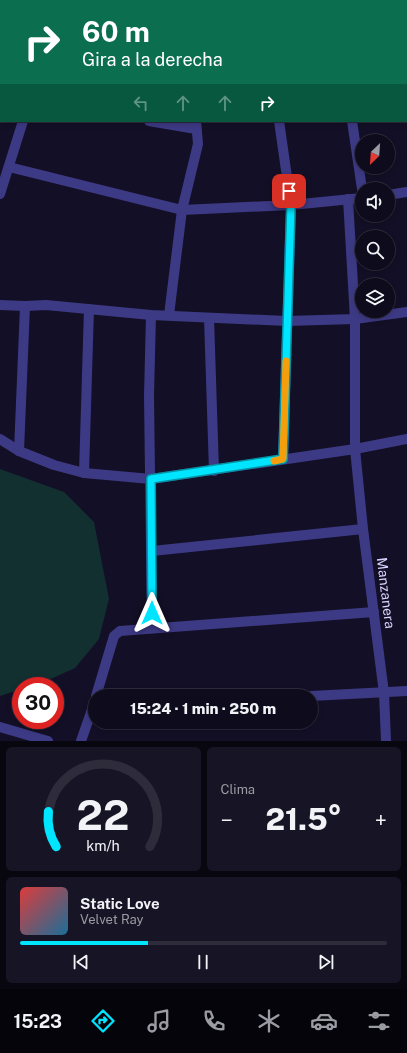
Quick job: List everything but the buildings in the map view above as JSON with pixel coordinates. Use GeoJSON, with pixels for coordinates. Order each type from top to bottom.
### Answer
{"type":"FeatureCollection","features":[{"type":"Feature","properties":{"kind":"street"},"geometry":{"type":"LineString","coordinates":[[0,194],[23,122]]}},
{"type":"Feature","properties":{"kind":"street"},"geometry":{"type":"LineString","coordinates":[[161,122],[196,125],[198,144],[182,210],[169,315]]}},
{"type":"Feature","properties":{"kind":"street"},"geometry":{"type":"LineString","coordinates":[[279,122],[291,205],[283,459]]}},
{"type":"Feature","properties":{"kind":"street"},"geometry":{"type":"LineString","coordinates":[[352,122],[361,182]]}},
{"type":"Feature","properties":{"kind":"street"},"geometry":{"type":"LineString","coordinates":[[9,167],[182,210],[291,205],[355,198]]}},
{"type":"Feature","properties":{"kind":"street"},"geometry":{"type":"LineString","coordinates":[[395,194],[407,192]]}},
{"type":"Feature","properties":{"kind":"street","name":"Manzanera"},"geometry":{"type":"LineString","coordinates":[[348,199],[355,319],[356,448],[363,529],[384,693],[386,741]]}},
{"type":"Feature","properties":{"kind":"street"},"geometry":{"type":"LineString","coordinates":[[0,305],[25,306],[46,304],[151,315],[287,321],[355,319],[407,312]]}},
{"type":"Feature","properties":{"kind":"street"},"geometry":{"type":"LineString","coordinates":[[19,451],[25,306]]}},
{"type":"Feature","properties":{"kind":"street"},"geometry":{"type":"LineString","coordinates":[[84,473],[89,309]]}},
{"type":"Feature","properties":{"kind":"street"},"geometry":{"type":"LineString","coordinates":[[151,315],[149,396],[152,628]]}},
{"type":"Feature","properties":{"kind":"street"},"geometry":{"type":"LineString","coordinates":[[209,318],[214,471]]}},
{"type":"Feature","properties":{"kind":"street"},"geometry":{"type":"LineString","coordinates":[[0,439],[19,451],[54,465],[84,473],[151,479],[214,471],[407,439]]}},
{"type":"Feature","properties":{"kind":"street"},"geometry":{"type":"LineString","coordinates":[[152,551],[363,529]]}},
{"type":"Feature","properties":{"kind":"street"},"geometry":{"type":"LineString","coordinates":[[98,689],[116,633],[152,628],[374,612]]}},
{"type":"Feature","properties":{"kind":"street"},"geometry":{"type":"LineString","coordinates":[[318,696],[407,691]]}},
{"type":"Feature","properties":{"kind":"street"},"geometry":{"type":"LineString","coordinates":[[81,741],[88,721]]}},
{"type":"Feature","properties":{"kind":"street"},"geometry":{"type":"LineString","coordinates":[[0,727],[48,741]]}},
{"type":"Feature","properties":{"kind":"green space"},"geometry":{"type":"Polygon","coordinates":[[[0,469],[64,492],[94,522],[109,599],[99,639],[75,668],[55,677],[12,677],[12,692],[0,696],[0,469]]]}},
{"type":"Feature","properties":{"kind":"slow traffic"},"geometry":{"type":"LineString","coordinates":[[274,461],[283,459],[286,361]]}},
{"type":"Feature","properties":{"kind":"route"},"geometry":{"type":"LineString","coordinates":[[152,613],[151,479],[214,471],[283,459],[291,205],[289,191]]}}]}
